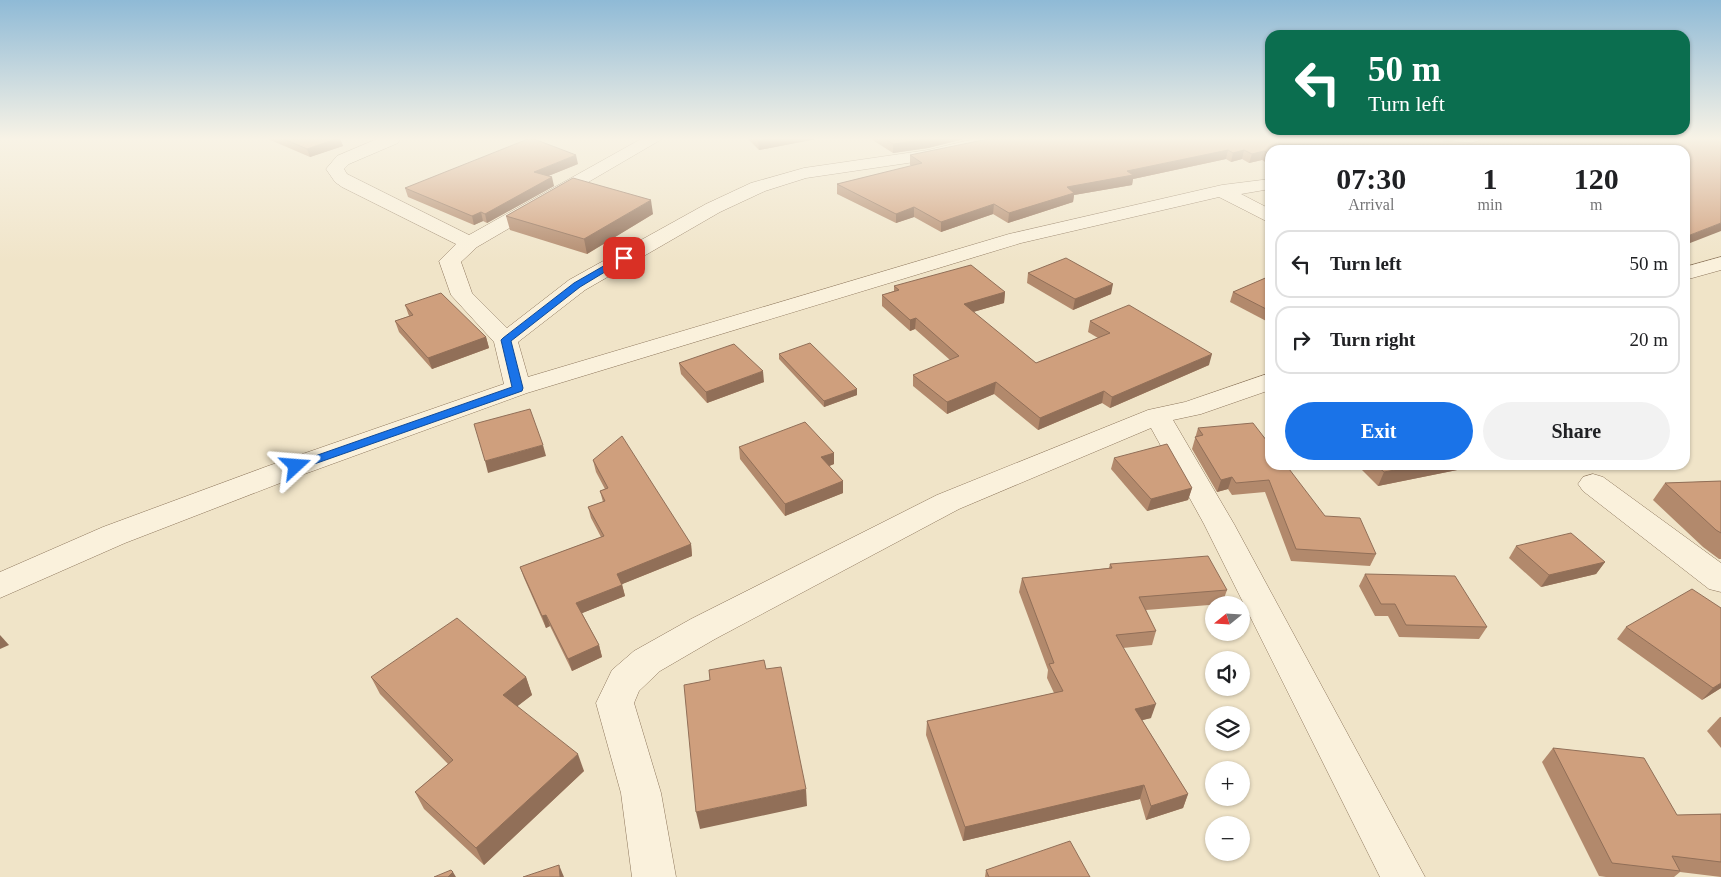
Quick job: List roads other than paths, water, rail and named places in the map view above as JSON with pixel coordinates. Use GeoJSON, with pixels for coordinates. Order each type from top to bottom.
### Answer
{"type":"FeatureCollection","features":[{"type":"Feature","properties":{"kind":"street"},"geometry":{"type":"LineString","coordinates":[[343,180],[470,244]]}},
{"type":"Feature","properties":{"kind":"street"},"geometry":{"type":"LineString","coordinates":[[518,388],[506,340],[462,295],[452,272],[450,261],[470,244],[580,180]]}},
{"type":"Feature","properties":{"kind":"street"},"geometry":{"type":"LineString","coordinates":[[506,340],[577,285],[712,208],[758,188],[783,180]]}},
{"type":"Feature","properties":{"kind":"street"},"geometry":{"type":"LineString","coordinates":[[0,586],[132,528],[278,473],[518,388],[1016,238],[1222,191],[1265,185]]}},
{"type":"Feature","properties":{"kind":"street"},"geometry":{"type":"LineString","coordinates":[[1222,191],[1265,214]]}},
{"type":"Feature","properties":{"kind":"street"},"geometry":{"type":"LineString","coordinates":[[1690,272],[1721,263]]}},
{"type":"Feature","properties":{"kind":"street"},"geometry":{"type":"LineString","coordinates":[[654,877],[641,793],[615,703],[625,681],[647,661],[703,629],[948,502],[1157,416],[1192,408],[1265,383]]}},
{"type":"Feature","properties":{"kind":"street"},"geometry":{"type":"LineString","coordinates":[[1157,416],[1219,524],[1403,877]]}},
{"type":"Feature","properties":{"kind":"street"},"geometry":{"type":"LineString","coordinates":[[1593,484],[1721,580]]}}]}
